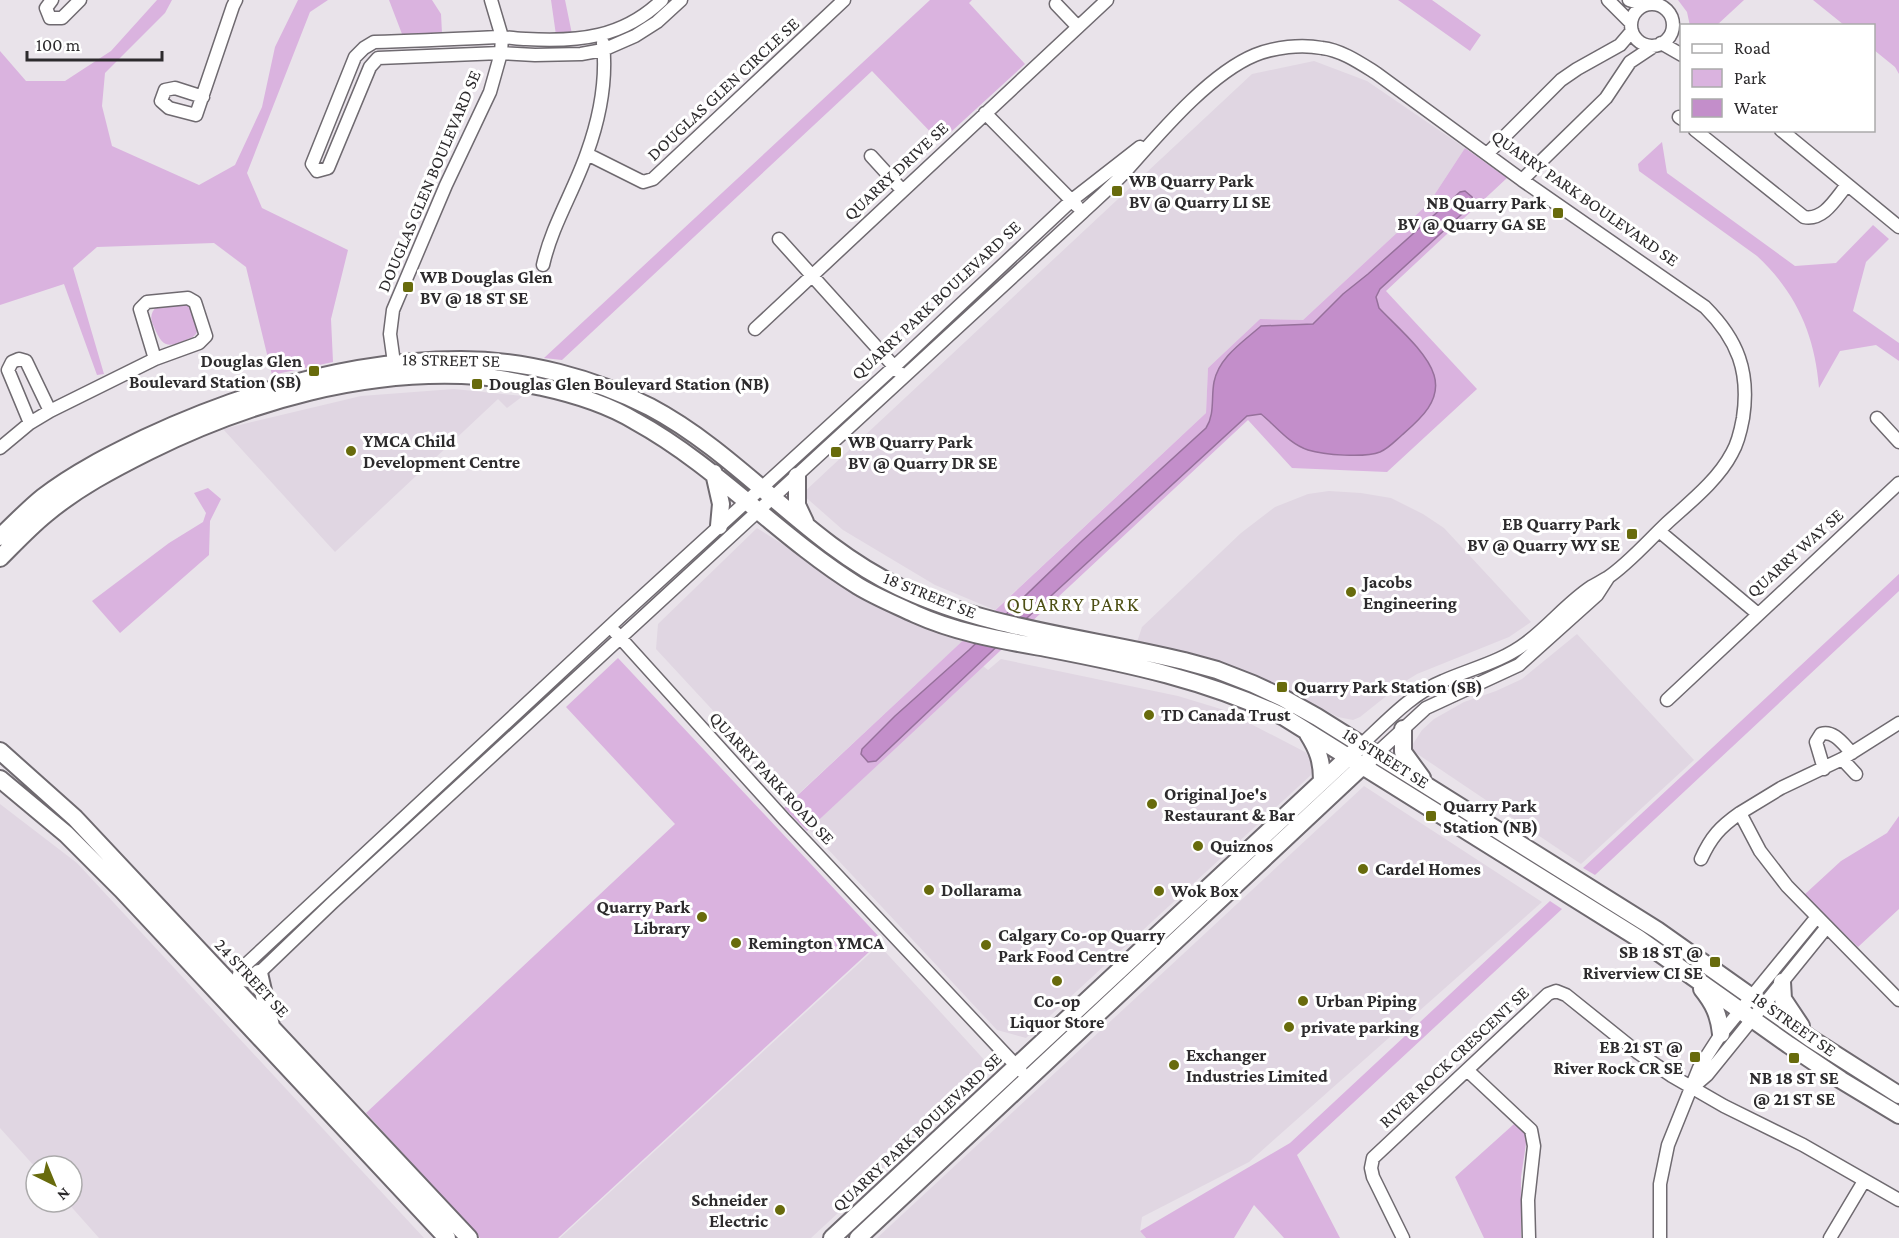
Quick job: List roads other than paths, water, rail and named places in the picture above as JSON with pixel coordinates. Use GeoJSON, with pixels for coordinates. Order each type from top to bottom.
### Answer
{"type":"FeatureCollection","features":[{"type":"Feature","properties":{"kind":"main road","name":"18 STREET SE"},"geometry":{"type":"LineString","coordinates":[[0,537],[44,496],[84,469],[191,417],[255,394],[308,379],[463,360],[547,370],[597,386],[650,408],[676,422],[807,526],[865,567],[927,600],[972,615],[1131,648],[1217,670],[1283,698],[1600,893],[1811,1039],[1899,1095]]}},
{"type":"Feature","properties":{"kind":"main road","name":"18 STREET SE"},"geometry":{"type":"LineString","coordinates":[[0,558],[46,514],[81,488],[170,441],[268,403],[395,370],[480,376],[561,391],[595,402],[632,418],[678,446],[820,560],[860,587],[923,618],[965,632],[1180,677],[1258,705],[1306,730],[1629,932],[1841,1080],[1899,1115]]}},
{"type":"Feature","properties":{"kind":"main road"},"geometry":{"type":"LineString","coordinates":[[714,473],[722,504],[719,526]]}},
{"type":"Feature","properties":{"kind":"main road"},"geometry":{"type":"LineString","coordinates":[[796,476],[796,505],[807,526]]}},
{"type":"Feature","properties":{"kind":"main road"},"geometry":{"type":"LineString","coordinates":[[1403,729],[1403,752],[1432,790]]}},
{"type":"Feature","properties":{"kind":"main road"},"geometry":{"type":"LineString","coordinates":[[1306,730],[1318,750],[1322,763],[1322,780]]}},
{"type":"Feature","properties":{"kind":"main road","name":"QUARRY PARK BOULEVARD SE"},"geometry":{"type":"LineString","coordinates":[[832,1238],[1361,745]]}},
{"type":"Feature","properties":{"kind":"main road","name":"24 STREET SE"},"geometry":{"type":"LineString","coordinates":[[0,751],[32,777],[75,818],[235,982],[272,1027],[469,1238]]}},
{"type":"Feature","properties":{"kind":"main road","name":"QUARRY PARK BOULEVARD SE"},"geometry":{"type":"LineString","coordinates":[[858,1238],[1376,754]]}},
{"type":"Feature","properties":{"kind":"main road"},"geometry":{"type":"LineString","coordinates":[[0,762],[14,771],[32,777]]}},
{"type":"Feature","properties":{"kind":"main road","name":"24 STREET SE"},"geometry":{"type":"LineString","coordinates":[[0,779],[66,834],[122,890],[447,1238]]}},
{"type":"Feature","properties":{"kind":"main road"},"geometry":{"type":"LineString","coordinates":[[259,973],[272,1027]]}},
{"type":"Feature","properties":{"kind":"main road"},"geometry":{"type":"LineString","coordinates":[[1692,976],[1716,1009],[1721,1034]]}},
{"type":"Feature","properties":{"kind":"main road"},"geometry":{"type":"LineString","coordinates":[[1782,982],[1783,999],[1787,1007],[1811,1039]]}},
{"type":"Feature","properties":{"kind":"street"},"geometry":{"type":"LineString","coordinates":[[52,0],[46,8],[50,18],[62,18],[80,0]]}},
{"type":"Feature","properties":{"kind":"street"},"geometry":{"type":"LineString","coordinates":[[203,97],[236,0]]}},
{"type":"Feature","properties":{"kind":"street","name":"DOUGLAS GLEN BOULEVARD SE"},"geometry":{"type":"LineString","coordinates":[[395,370],[390,334],[393,310],[446,185],[490,92],[501,53],[502,37],[491,0]]}},
{"type":"Feature","properties":{"kind":"street"},"geometry":{"type":"LineString","coordinates":[[662,0],[647,14],[602,36],[577,39],[502,37],[374,42],[355,57],[312,164],[317,171],[328,168],[370,67],[378,58],[501,53],[581,54],[603,50],[635,36],[657,22],[681,0]]}},
{"type":"Feature","properties":{"kind":"street","name":"DOUGLAS GLEN CIRCLE SE"},"geometry":{"type":"LineString","coordinates":[[587,153],[643,182],[653,179],[844,0]]}},
{"type":"Feature","properties":{"kind":"street","name":"QUARRY DRIVE SE"},"geometry":{"type":"LineString","coordinates":[[755,329],[1107,0]]}},
{"type":"Feature","properties":{"kind":"street"},"geometry":{"type":"LineString","coordinates":[[1608,0],[1627,16],[1640,42],[1658,44],[1680,55]]}},
{"type":"Feature","properties":{"kind":"street"},"geometry":{"type":"LineString","coordinates":[[1629,0],[1664,8],[1680,36]]}},
{"type":"Feature","properties":{"kind":"street"},"geometry":{"type":"LineString","coordinates":[[1056,4],[1078,27]]}},
{"type":"Feature","properties":{"kind":"street"},"geometry":{"type":"LineString","coordinates":[[1487,154],[1561,80],[1620,45],[1632,27],[1635,12],[1645,5]]}},
{"type":"Feature","properties":{"kind":"street"},"geometry":{"type":"LineString","coordinates":[[1522,180],[1606,98],[1630,62],[1670,35],[1672,25]]}},
{"type":"Feature","properties":{"kind":"street"},"geometry":{"type":"LineString","coordinates":[[543,265],[548,243],[587,153],[601,105],[605,67],[602,36]]}},
{"type":"Feature","properties":{"kind":"street"},"geometry":{"type":"LineString","coordinates":[[374,42],[378,58]]}},
{"type":"Feature","properties":{"kind":"street","name":"QUARRY PARK BOULEVARD SE"},"geometry":{"type":"LineString","coordinates":[[767,493],[796,476],[904,378],[1083,212],[1124,172],[1158,134],[1220,76],[1255,55],[1292,46],[1324,48],[1353,58],[1376,72],[1522,180],[1706,307],[1720,322],[1741,361],[1746,399],[1741,428],[1733,453],[1717,475],[1608,578],[1590,587],[1524,645],[1418,694],[1361,745]]}},
{"type":"Feature","properties":{"kind":"street"},"geometry":{"type":"LineString","coordinates":[[335,111],[351,117]]}},
{"type":"Feature","properties":{"kind":"street"},"geometry":{"type":"LineString","coordinates":[[985,113],[1083,212]]}},
{"type":"Feature","properties":{"kind":"street"},"geometry":{"type":"LineString","coordinates":[[1698,132],[1804,217],[1811,218],[1821,215],[1847,185]]}},
{"type":"Feature","properties":{"kind":"street"},"geometry":{"type":"LineString","coordinates":[[1783,132],[1899,228]]}},
{"type":"Feature","properties":{"kind":"street","name":"QUARRY PARK BOULEVARD SE"},"geometry":{"type":"LineString","coordinates":[[753,506],[895,366],[1072,200],[1158,134]]}},
{"type":"Feature","properties":{"kind":"street"},"geometry":{"type":"LineString","coordinates":[[871,156],[903,190]]}},
{"type":"Feature","properties":{"kind":"street"},"geometry":{"type":"LineString","coordinates":[[779,239],[904,378]]}},
{"type":"Feature","properties":{"kind":"street"},"geometry":{"type":"LineString","coordinates":[[0,448],[30,423],[50,411],[155,359],[199,343],[206,336],[195,302],[188,298],[147,302],[140,309],[155,359]]}},
{"type":"Feature","properties":{"kind":"street"},"geometry":{"type":"LineString","coordinates":[[30,423],[8,370],[12,362],[19,359],[26,361],[50,411]]}},
{"type":"Feature","properties":{"kind":"street"},"geometry":{"type":"LineString","coordinates":[[1877,418],[1899,442]]}},
{"type":"Feature","properties":{"kind":"street","name":"QUARRY WAY SE"},"geometry":{"type":"LineString","coordinates":[[1659,531],[1758,614],[1899,483]]}},
{"type":"Feature","properties":{"kind":"street"},"geometry":{"type":"LineString","coordinates":[[753,506],[620,637],[259,973],[250,981],[235,982],[240,970],[610,626],[719,526],[753,506]]}},
{"type":"Feature","properties":{"kind":"street","name":"QUARRY PARK BOULEVARD SE"},"geometry":{"type":"LineString","coordinates":[[1376,754],[1426,708],[1519,665],[1598,595],[1608,578]]}},
{"type":"Feature","properties":{"kind":"street"},"geometry":{"type":"LineString","coordinates":[[1667,700],[1758,614]]}},
{"type":"Feature","properties":{"kind":"street","name":"QUARRY PARK ROAD SE"},"geometry":{"type":"LineString","coordinates":[[610,626],[784,819],[1028,1078]]}},
{"type":"Feature","properties":{"kind":"street"},"geometry":{"type":"LineString","coordinates":[[1701,859],[1712,837],[1740,813],[1773,792],[1847,756],[1899,723]]}},
{"type":"Feature","properties":{"kind":"street"},"geometry":{"type":"LineString","coordinates":[[1824,769],[1816,742],[1821,734],[1827,732],[1832,734],[1856,774]]}},
{"type":"Feature","properties":{"kind":"street"},"geometry":{"type":"LineString","coordinates":[[456,769],[466,780]]}},
{"type":"Feature","properties":{"kind":"street"},"geometry":{"type":"LineString","coordinates":[[1740,813],[1760,851],[1774,871],[1826,928],[1897,993]]}},
{"type":"Feature","properties":{"kind":"street"},"geometry":{"type":"LineString","coordinates":[[1692,1088],[1707,1075],[1746,1015],[1816,918]]}},
{"type":"Feature","properties":{"kind":"street"},"geometry":{"type":"LineString","coordinates":[[1758,1001],[1782,982],[1826,928]]}},
{"type":"Feature","properties":{"kind":"street","name":"RIVER ROCK CRESCENT SE"},"geometry":{"type":"LineString","coordinates":[[1403,1238],[1373,1177],[1371,1168],[1373,1158],[1548,994],[1556,991],[1566,995],[1644,1058],[1692,1088]]}},
{"type":"Feature","properties":{"kind":"street"},"geometry":{"type":"LineString","coordinates":[[1660,1238],[1660,1184],[1672,1132],[1707,1054],[1721,1034],[1746,1015]]}},
{"type":"Feature","properties":{"kind":"street"},"geometry":{"type":"LineString","coordinates":[[1467,1070],[1531,1130],[1534,1146],[1528,1200],[1529,1238]]}},
{"type":"Feature","properties":{"kind":"street"},"geometry":{"type":"LineString","coordinates":[[1692,1088],[1803,1145],[1899,1200]]}},
{"type":"Feature","properties":{"kind":"street"},"geometry":{"type":"LineString","coordinates":[[1830,1238],[1864,1181]]}},
{"type":"Feature","properties":{"kind":"water"},"geometry":{"type":"Polygon","coordinates":[[[1465,191],[1472,197],[1474,203],[1380,289],[1376,297],[1379,308],[1418,348],[1434,375],[1436,384],[1432,401],[1415,423],[1380,452],[1344,455],[1308,450],[1289,439],[1261,414],[1247,416],[1028,617],[876,761],[868,762],[861,754],[862,749],[895,716],[969,650],[1082,541],[1206,428],[1211,417],[1213,388],[1217,373],[1233,351],[1261,326],[1313,324],[1343,294],[1460,192],[1465,191]]]}},
{"type":"Feature","properties":{"kind":"place","name":"WB Quarry Park BV @ Quarry LI SE"},"geometry":{"type":"Point","coordinates":[1117,191]}},
{"type":"Feature","properties":{"kind":"place","name":"NB Quarry Park BV @ Quarry GA SE"},"geometry":{"type":"Point","coordinates":[1558,213]}},
{"type":"Feature","properties":{"kind":"place","name":"WB Douglas Glen BV @ 18 ST SE"},"geometry":{"type":"Point","coordinates":[408,287]}},
{"type":"Feature","properties":{"kind":"place","name":"Douglas Glen Boulevard Station (SB)"},"geometry":{"type":"Point","coordinates":[314,371]}},
{"type":"Feature","properties":{"kind":"place","name":"Douglas Glen Boulevard Station (NB)"},"geometry":{"type":"Point","coordinates":[477,384]}},
{"type":"Feature","properties":{"kind":"place","name":"YMCA Child Development Centre"},"geometry":{"type":"Point","coordinates":[351,451]}},
{"type":"Feature","properties":{"kind":"place","name":"WB Quarry Park BV @ Quarry DR SE"},"geometry":{"type":"Point","coordinates":[836,452]}},
{"type":"Feature","properties":{"kind":"place","name":"EB Quarry Park BV @ Quarry WY SE"},"geometry":{"type":"Point","coordinates":[1632,534]}},
{"type":"Feature","properties":{"kind":"place","name":"Jacobs Engineering"},"geometry":{"type":"Point","coordinates":[1351,592]}},
{"type":"Feature","properties":{"kind":"place","name":"Quarry Park Station (SB)"},"geometry":{"type":"Point","coordinates":[1282,687]}},
{"type":"Feature","properties":{"kind":"place","name":"TD Canada Trust"},"geometry":{"type":"Point","coordinates":[1149,715]}},
{"type":"Feature","properties":{"kind":"place","name":"Original Joe's Restaurant & Bar"},"geometry":{"type":"Point","coordinates":[1152,804]}},
{"type":"Feature","properties":{"kind":"place","name":"Quarry Park Station (NB)"},"geometry":{"type":"Point","coordinates":[1431,816]}},
{"type":"Feature","properties":{"kind":"place","name":"Quiznos"},"geometry":{"type":"Point","coordinates":[1198,846]}},
{"type":"Feature","properties":{"kind":"place","name":"Cardel Homes"},"geometry":{"type":"Point","coordinates":[1363,869]}},
{"type":"Feature","properties":{"kind":"place","name":"Dollarama"},"geometry":{"type":"Point","coordinates":[929,890]}},
{"type":"Feature","properties":{"kind":"place","name":"Wok Box"},"geometry":{"type":"Point","coordinates":[1159,891]}},
{"type":"Feature","properties":{"kind":"place","name":"Quarry Park Library"},"geometry":{"type":"Point","coordinates":[702,917]}},
{"type":"Feature","properties":{"kind":"place","name":"Remington YMCA"},"geometry":{"type":"Point","coordinates":[736,943]}},
{"type":"Feature","properties":{"kind":"place","name":"Calgary Co-op Quarry Park Food Centre"},"geometry":{"type":"Point","coordinates":[986,945]}},
{"type":"Feature","properties":{"kind":"place","name":"SB 18 ST @ Riverview CI SE"},"geometry":{"type":"Point","coordinates":[1715,962]}},
{"type":"Feature","properties":{"kind":"place","name":"Co-op Liquor Store"},"geometry":{"type":"Point","coordinates":[1057,981]}},
{"type":"Feature","properties":{"kind":"place","name":"Urban Piping"},"geometry":{"type":"Point","coordinates":[1303,1001]}},
{"type":"Feature","properties":{"kind":"place","name":"private parking"},"geometry":{"type":"Point","coordinates":[1289,1027]}},
{"type":"Feature","properties":{"kind":"place","name":"EB 21 ST @ River Rock CR SE"},"geometry":{"type":"Point","coordinates":[1695,1057]}},
{"type":"Feature","properties":{"kind":"place","name":"NB 18 ST SE @ 21 ST SE"},"geometry":{"type":"Point","coordinates":[1794,1058]}},
{"type":"Feature","properties":{"kind":"place","name":"Exchanger Industries Limited"},"geometry":{"type":"Point","coordinates":[1174,1065]}},
{"type":"Feature","properties":{"kind":"place","name":"Schneider Electric"},"geometry":{"type":"Point","coordinates":[780,1210]}},
{"type":"Feature","properties":{"kind":"district","name":"QUARRY PARK"},"geometry":{"type":"Point","coordinates":[1073,604]}}]}
